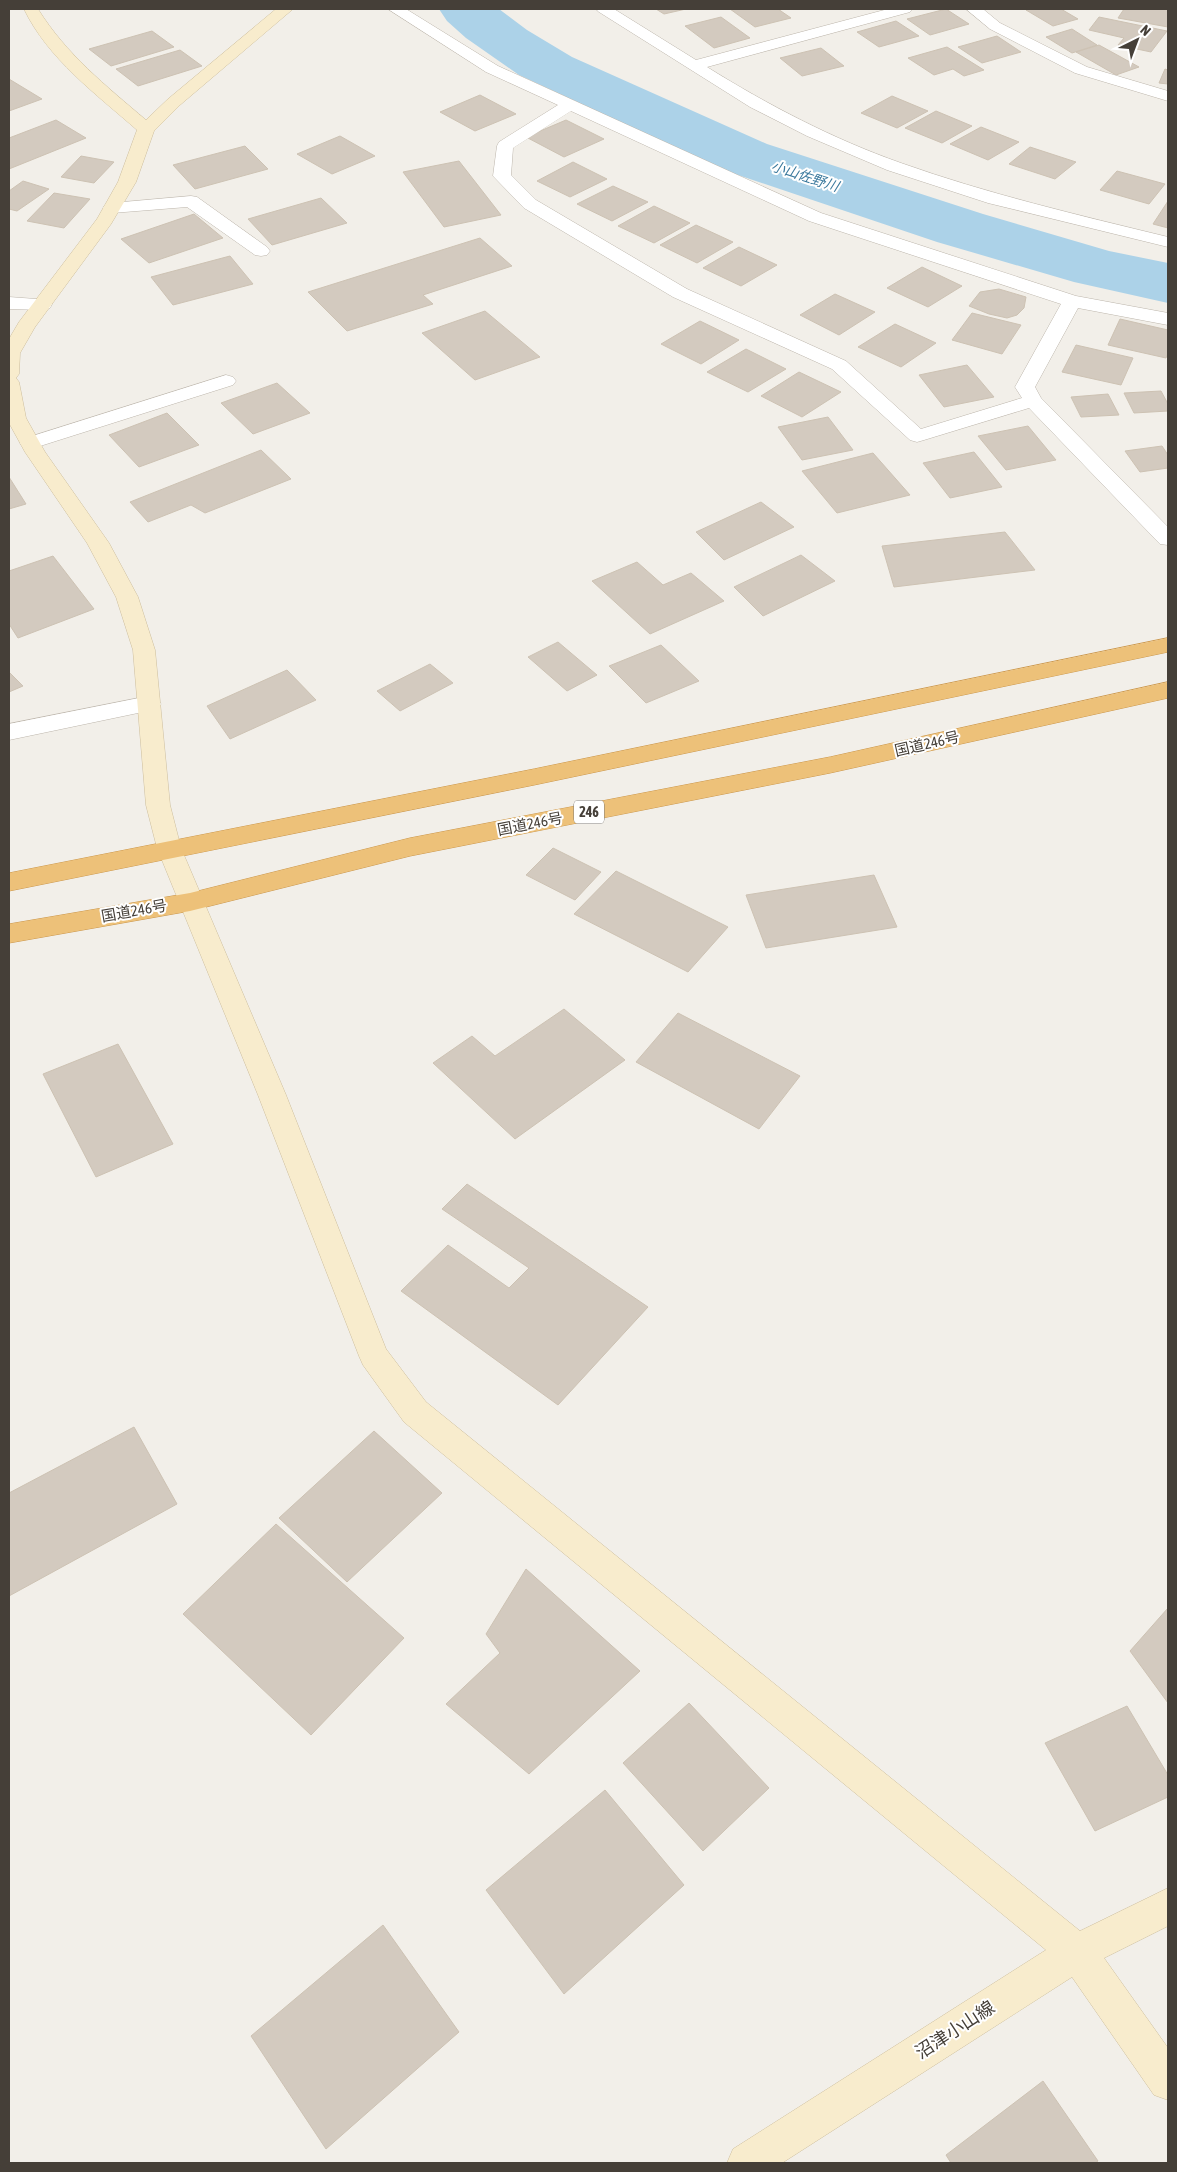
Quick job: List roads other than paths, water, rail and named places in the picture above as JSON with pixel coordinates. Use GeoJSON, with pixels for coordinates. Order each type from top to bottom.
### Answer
{"type":"FeatureCollection","features":[{"type":"Feature","properties":{"kind":"highway"},"geometry":{"type":"LineString","coordinates":[[9,882],[169,848],[525,779],[1168,645]]}},
{"type":"Feature","properties":{"kind":"highway","name":"国道246号"},"geometry":{"type":"LineString","coordinates":[[9,934],[190,902],[410,847],[830,765],[1168,690]]}},
{"type":"Feature","properties":{"kind":"street"},"geometry":{"type":"LineString","coordinates":[[31,9],[40,26],[73,65],[146,129]]}},
{"type":"Feature","properties":{"kind":"street"},"geometry":{"type":"LineString","coordinates":[[9,374],[10,352],[112,208],[127,182],[146,129],[174,102],[285,9]]}},
{"type":"Feature","properties":{"kind":"street"},"geometry":{"type":"LineString","coordinates":[[396,9],[492,69],[815,217],[1072,301],[1168,319]]}},
{"type":"Feature","properties":{"kind":"street"},"geometry":{"type":"LineString","coordinates":[[604,9],[756,104],[812,132],[893,166],[994,199],[1168,242]]}},
{"type":"Feature","properties":{"kind":"street"},"geometry":{"type":"LineString","coordinates":[[695,65],[905,9]]}},
{"type":"Feature","properties":{"kind":"street"},"geometry":{"type":"LineString","coordinates":[[974,9],[995,26],[1081,70],[1168,96]]}},
{"type":"Feature","properties":{"kind":"street"},"geometry":{"type":"LineString","coordinates":[[570,105],[505,146],[502,176],[530,204],[680,293],[839,365],[917,436],[1033,401]]}},
{"type":"Feature","properties":{"kind":"street"},"geometry":{"type":"LineString","coordinates":[[112,208],[191,200],[261,251]]}},
{"type":"Feature","properties":{"kind":"street"},"geometry":{"type":"LineString","coordinates":[[1072,301],[1025,387],[1033,401],[1168,539]]}},
{"type":"Feature","properties":{"kind":"street"},"geometry":{"type":"LineString","coordinates":[[9,303],[43,304]]}},
{"type":"Feature","properties":{"kind":"street"},"geometry":{"type":"LineString","coordinates":[[30,443],[226,380]]}},
{"type":"Feature","properties":{"kind":"street"},"geometry":{"type":"LineString","coordinates":[[9,382],[16,418],[30,443],[98,543],[127,597],[144,650],[158,805],[169,848],[272,1095],[374,1356],[415,1412],[1077,1952],[1168,2081]]}},
{"type":"Feature","properties":{"kind":"street"},"geometry":{"type":"LineString","coordinates":[[9,732],[150,704]]}},
{"type":"Feature","properties":{"kind":"street","name":"沼津小山線"},"geometry":{"type":"LineString","coordinates":[[747,2163],[1077,1952],[1168,1906]]}},
{"type":"Feature","properties":{"kind":"waterway","name":"小山佐野川"},"geometry":{"type":"LineString","coordinates":[[467,9],[507,42],[551,69],[745,157],[960,228],[1097,268],[1168,283]]}}]}
